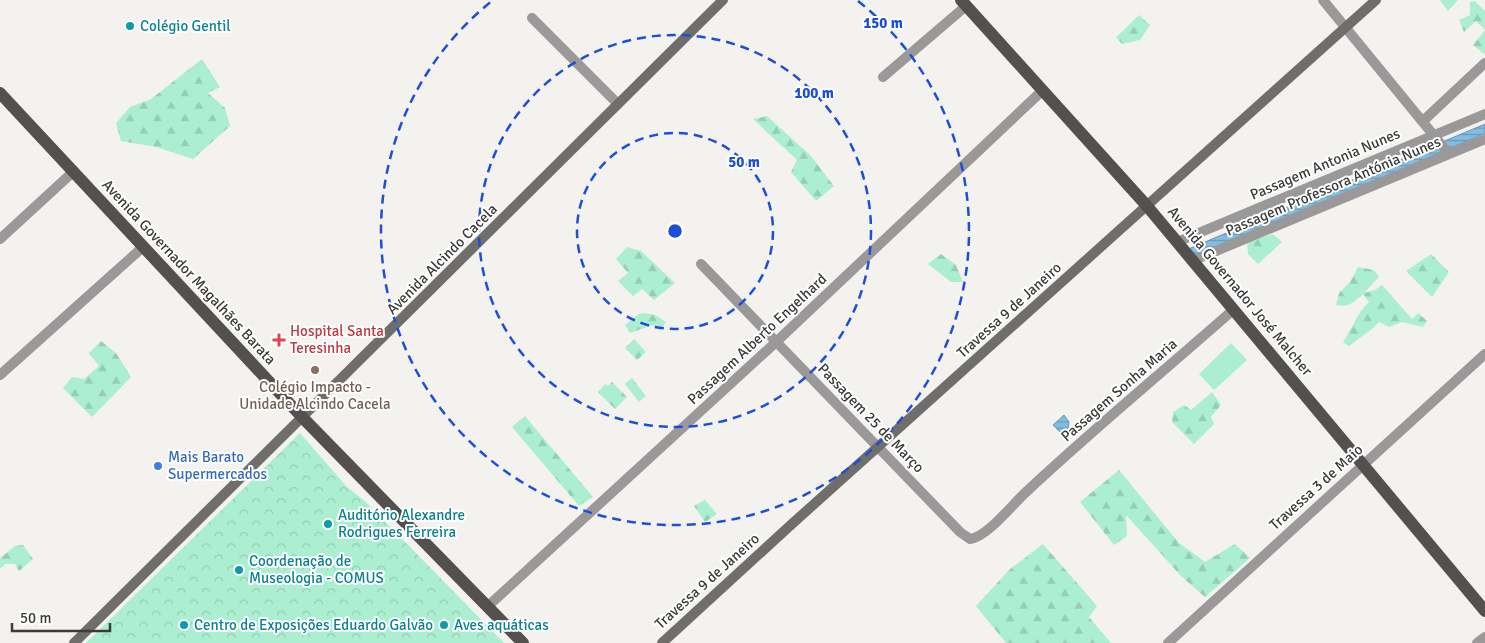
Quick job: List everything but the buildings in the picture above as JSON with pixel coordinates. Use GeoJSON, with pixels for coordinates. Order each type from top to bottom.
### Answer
{"type":"FeatureCollection","features":[{"type":"Feature","properties":{"kind":"main road","name":"Avenida Alcindo Cacela"},"geometry":{"type":"LineString","coordinates":[[74,643],[723,0]]}},
{"type":"Feature","properties":{"kind":"main road","name":"Travessa 9 de Janeiro"},"geometry":{"type":"LineString","coordinates":[[662,643],[1376,0]]}},
{"type":"Feature","properties":{"kind":"main road","name":"Avenida Governador José Malcher"},"geometry":{"type":"LineString","coordinates":[[964,3],[1147,206],[1485,611]]}},
{"type":"Feature","properties":{"kind":"main road","name":"Avenida Governador Magalhães Barata"},"geometry":{"type":"LineString","coordinates":[[0,93],[302,418],[523,643]]}},
{"type":"Feature","properties":{"kind":"street"},"geometry":{"type":"LineString","coordinates":[[1323,0],[1449,153]]}},
{"type":"Feature","properties":{"kind":"street"},"geometry":{"type":"LineString","coordinates":[[883,77],[964,3]]}},
{"type":"Feature","properties":{"kind":"street"},"geometry":{"type":"LineString","coordinates":[[532,18],[618,104]]}},
{"type":"Feature","properties":{"kind":"street"},"geometry":{"type":"LineString","coordinates":[[1423,121],[1485,63]]}},
{"type":"Feature","properties":{"kind":"street","name":"Passagem Alberto Engelhard"},"geometry":{"type":"LineString","coordinates":[[487,607],[775,343],[1043,90]]}},
{"type":"Feature","properties":{"kind":"street","name":"Passagem Antonia Nunes"},"geometry":{"type":"LineString","coordinates":[[1177,242],[1436,137],[1485,114]]}},
{"type":"Feature","properties":{"kind":"street","name":"Passagem Professora Antónia Nunes"},"geometry":{"type":"LineString","coordinates":[[1192,261],[1485,139]]}},
{"type":"Feature","properties":{"kind":"street"},"geometry":{"type":"LineString","coordinates":[[0,239],[74,171]]}},
{"type":"Feature","properties":{"kind":"street"},"geometry":{"type":"LineString","coordinates":[[0,374],[143,247]]}},
{"type":"Feature","properties":{"kind":"street","name":"Passagem 25 de Março"},"geometry":{"type":"LineString","coordinates":[[701,264],[775,343],[966,538],[976,538],[987,530],[1025,493]]}},
{"type":"Feature","properties":{"kind":"street","name":"Passagem Sonha Maria"},"geometry":{"type":"LineString","coordinates":[[1025,493],[1233,310]]}},
{"type":"Feature","properties":{"kind":"street","name":"Travessa 3 de Maio"},"geometry":{"type":"LineString","coordinates":[[1168,643],[1485,354]]}},
{"type":"Feature","properties":{"kind":"street"},"geometry":{"type":"LineString","coordinates":[[1478,643],[1485,637]]}},
{"type":"Feature","properties":{"kind":"green space"},"geometry":{"type":"Polygon","coordinates":[[[1440,0],[1458,0],[1448,11],[1440,0]]]}},
{"type":"Feature","properties":{"kind":"green space"},"geometry":{"type":"Polygon","coordinates":[[[1475,1],[1485,11],[1485,30],[1476,21],[1464,32],[1459,20],[1470,15],[1470,2],[1475,1]]]}},
{"type":"Feature","properties":{"kind":"green space"},"geometry":{"type":"Polygon","coordinates":[[[1139,15],[1150,25],[1140,40],[1122,44],[1116,37],[1139,15]]]}},
{"type":"Feature","properties":{"kind":"green space"},"geometry":{"type":"Polygon","coordinates":[[[1485,30],[1485,53],[1484,54],[1473,45],[1485,30]]]}},
{"type":"Feature","properties":{"kind":"green space"},"geometry":{"type":"Polygon","coordinates":[[[202,59],[220,87],[208,93],[225,108],[230,126],[193,159],[156,147],[121,141],[116,123],[130,107],[151,99],[202,59]]]}},
{"type":"Feature","properties":{"kind":"green space"},"geometry":{"type":"Polygon","coordinates":[[[767,116],[811,156],[834,186],[816,201],[791,172],[797,160],[753,119],[767,116]]]}},
{"type":"Feature","properties":{"kind":"green space"},"geometry":{"type":"Polygon","coordinates":[[[1273,234],[1282,242],[1258,264],[1248,254],[1247,242],[1273,234]]]}},
{"type":"Feature","properties":{"kind":"green space"},"geometry":{"type":"Polygon","coordinates":[[[627,247],[641,251],[675,283],[654,300],[642,289],[633,296],[618,281],[628,273],[616,259],[627,247]]]}},
{"type":"Feature","properties":{"kind":"green space"},"geometry":{"type":"Polygon","coordinates":[[[941,254],[956,265],[963,282],[951,282],[928,264],[941,254]]]}},
{"type":"Feature","properties":{"kind":"green space"},"geometry":{"type":"Polygon","coordinates":[[[1431,254],[1449,272],[1432,297],[1406,271],[1431,254]]]}},
{"type":"Feature","properties":{"kind":"green space"},"geometry":{"type":"Polygon","coordinates":[[[1358,267],[1374,270],[1379,277],[1364,293],[1375,290],[1382,285],[1412,319],[1418,313],[1427,321],[1423,327],[1402,322],[1389,327],[1379,322],[1349,346],[1343,342],[1358,316],[1369,302],[1363,294],[1351,304],[1344,306],[1336,305],[1339,293],[1350,282],[1358,267]]]}},
{"type":"Feature","properties":{"kind":"green space"},"geometry":{"type":"Polygon","coordinates":[[[639,314],[655,315],[666,322],[660,330],[653,325],[630,333],[625,325],[639,314]]]}},
{"type":"Feature","properties":{"kind":"green space"},"geometry":{"type":"Polygon","coordinates":[[[634,339],[646,352],[637,360],[625,348],[634,339]]]}},
{"type":"Feature","properties":{"kind":"green space"},"geometry":{"type":"Polygon","coordinates":[[[101,341],[116,353],[131,377],[92,417],[63,388],[72,377],[84,379],[99,366],[89,353],[101,341]]]}},
{"type":"Feature","properties":{"kind":"green space"},"geometry":{"type":"Polygon","coordinates":[[[1231,343],[1247,360],[1214,390],[1199,374],[1231,343]]]}},
{"type":"Feature","properties":{"kind":"green space"},"geometry":{"type":"Polygon","coordinates":[[[632,378],[646,396],[639,402],[625,384],[632,378]]]}},
{"type":"Feature","properties":{"kind":"green space"},"geometry":{"type":"Polygon","coordinates":[[[612,382],[627,397],[615,409],[598,392],[605,384],[608,386],[612,382]]]}},
{"type":"Feature","properties":{"kind":"green space"},"geometry":{"type":"Polygon","coordinates":[[[1212,392],[1221,405],[1211,417],[1214,424],[1194,444],[1172,422],[1173,412],[1184,405],[1191,410],[1212,392]]]}},
{"type":"Feature","properties":{"kind":"green space"},"geometry":{"type":"Polygon","coordinates":[[[525,416],[593,497],[579,506],[512,427],[525,416]]]}},
{"type":"Feature","properties":{"kind":"green space"},"geometry":{"type":"Polygon","coordinates":[[[300,433],[347,487],[365,501],[504,643],[86,643],[300,433]]]}},
{"type":"Feature","properties":{"kind":"green space"},"geometry":{"type":"Polygon","coordinates":[[[1119,470],[1179,543],[1205,562],[1235,544],[1250,558],[1205,597],[1182,577],[1126,515],[1127,536],[1114,545],[1080,502],[1119,470]]]}},
{"type":"Feature","properties":{"kind":"green space"},"geometry":{"type":"Polygon","coordinates":[[[705,500],[717,514],[705,522],[694,506],[705,500]]]}},
{"type":"Feature","properties":{"kind":"green space"},"geometry":{"type":"Polygon","coordinates":[[[1043,544],[1097,606],[1089,617],[1111,643],[1006,643],[976,606],[1009,570],[1043,544]]]}},
{"type":"Feature","properties":{"kind":"green space"},"geometry":{"type":"Polygon","coordinates":[[[23,545],[33,559],[19,571],[15,564],[5,564],[0,569],[0,558],[15,546],[23,545]]]}},
{"type":"Feature","properties":{"kind":"water"},"geometry":{"type":"Polygon","coordinates":[[[1485,124],[1485,133],[1194,260],[1186,250],[1485,124]]]}},
{"type":"Feature","properties":{"kind":"water"},"geometry":{"type":"Polygon","coordinates":[[[1064,415],[1069,422],[1068,431],[1063,435],[1053,425],[1064,415]]]}},
{"type":"Feature","properties":{"kind":"place","name":"Colégio Gentil"},"geometry":{"type":"Point","coordinates":[130,26]}},
{"type":"Feature","properties":{"kind":"place","name":"Hospital Santa Teresinha"},"geometry":{"type":"Point","coordinates":[279,340]}},
{"type":"Feature","properties":{"kind":"place","name":"Colégio Impacto - Unidade Alcindo Cacela"},"geometry":{"type":"Point","coordinates":[315,370]}},
{"type":"Feature","properties":{"kind":"place","name":"Mais Barato Supermercados"},"geometry":{"type":"Point","coordinates":[158,466]}},
{"type":"Feature","properties":{"kind":"place","name":"Auditório Alexandre Rodrigues Ferreira"},"geometry":{"type":"Point","coordinates":[328,524]}},
{"type":"Feature","properties":{"kind":"place","name":"Coordenação de Museologia - COMUS"},"geometry":{"type":"Point","coordinates":[239,570]}},
{"type":"Feature","properties":{"kind":"place","name":"Centro de Exposições Eduardo Galvão"},"geometry":{"type":"Point","coordinates":[184,625]}},
{"type":"Feature","properties":{"kind":"place","name":"Aves aquáticas"},"geometry":{"type":"Point","coordinates":[444,625]}}]}
